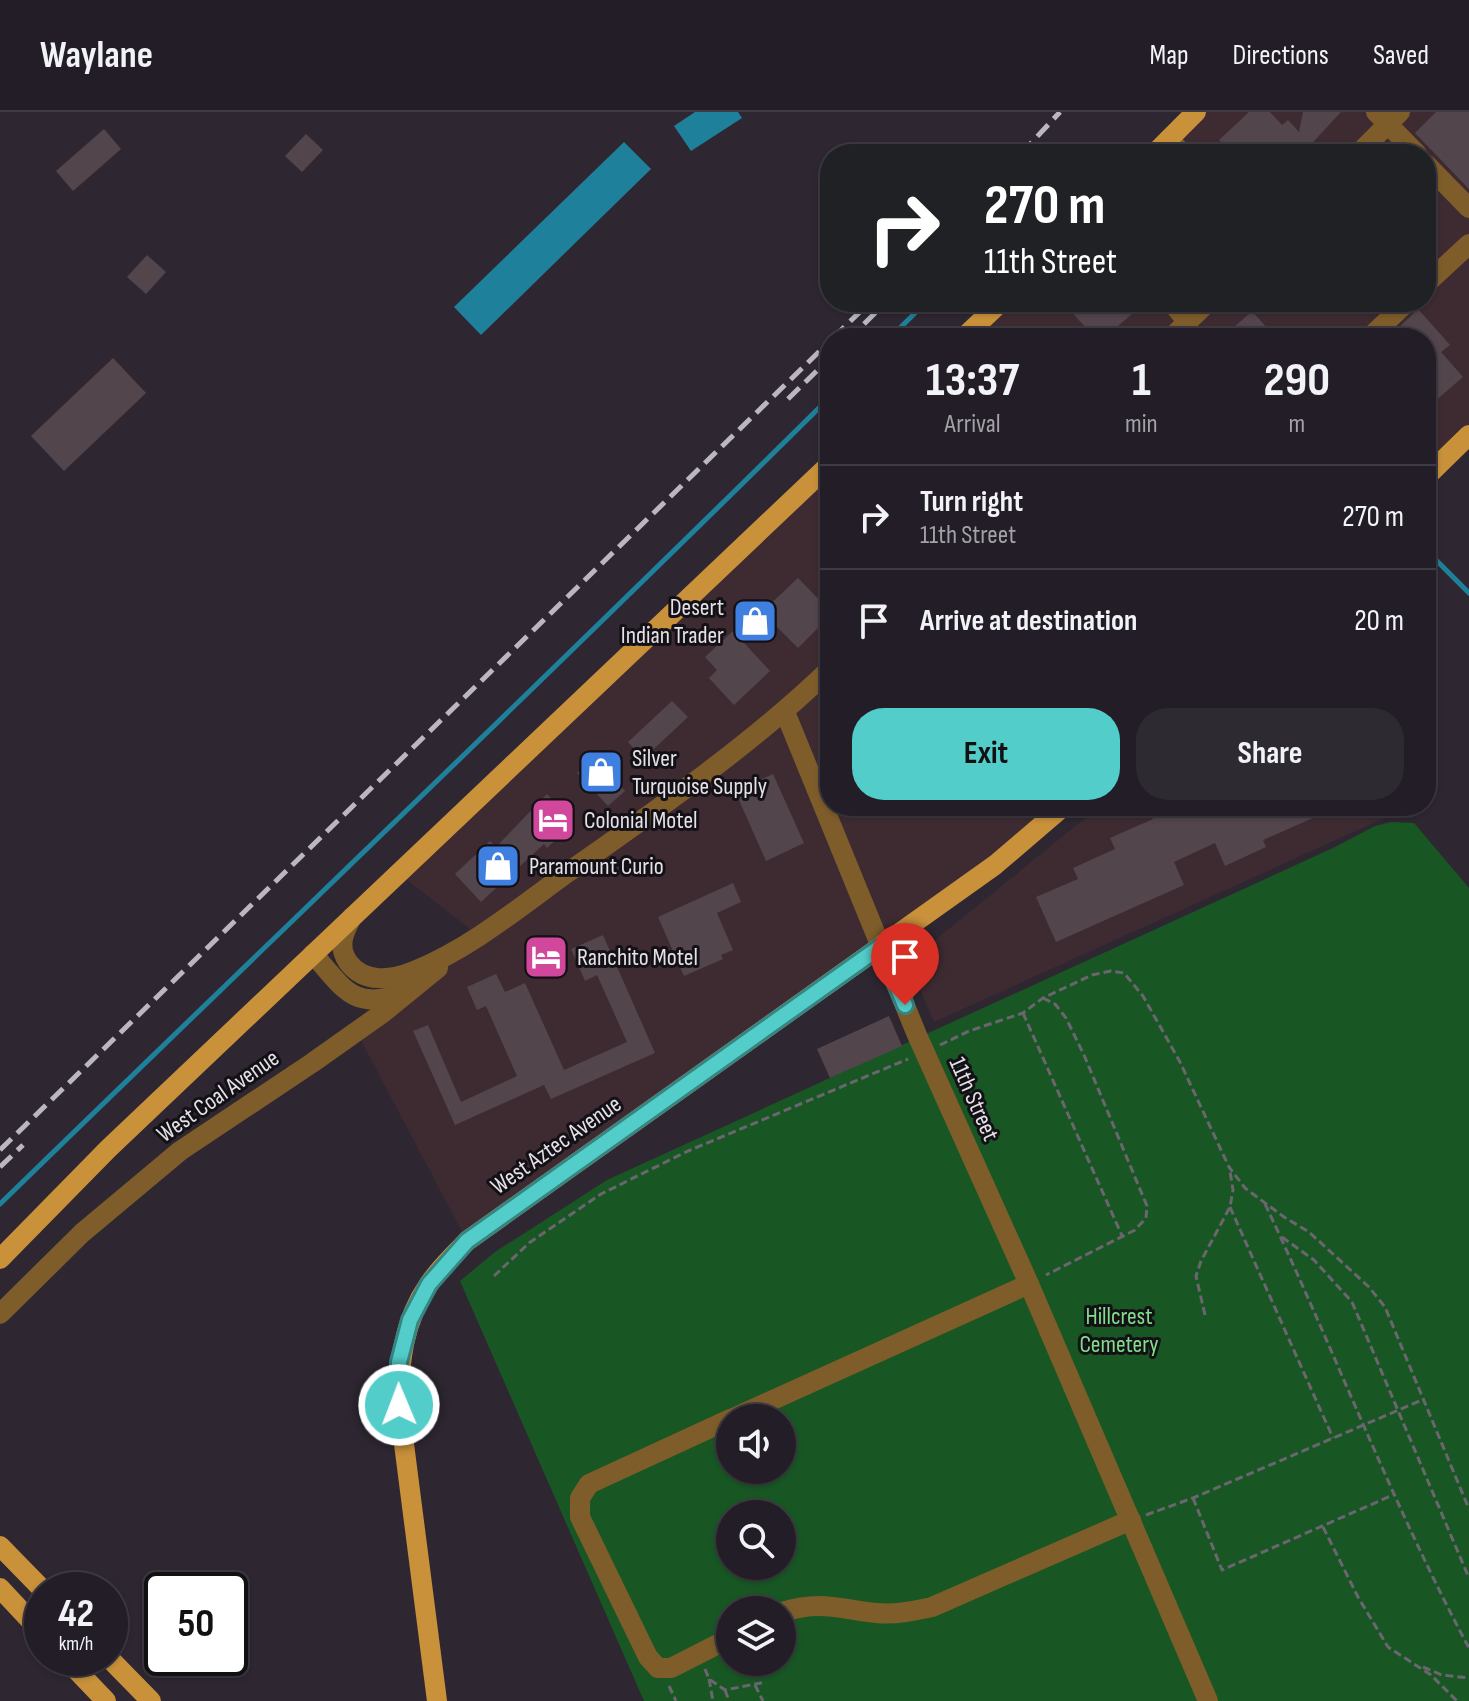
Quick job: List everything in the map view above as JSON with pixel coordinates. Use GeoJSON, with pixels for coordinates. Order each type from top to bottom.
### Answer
{"type":"FeatureCollection","features":[{"type":"Feature","properties":{"kind":"main road"},"geometry":{"type":"LineString","coordinates":[[1173,144],[1196,112]]}},
{"type":"Feature","properties":{"kind":"main road"},"geometry":{"type":"LineString","coordinates":[[974,328],[990,312]]}},
{"type":"Feature","properties":{"kind":"main road"},"geometry":{"type":"LineString","coordinates":[[1436,467],[1469,435]]}},
{"type":"Feature","properties":{"kind":"main road"},"geometry":{"type":"LineString","coordinates":[[0,1259],[108,1149],[820,473]]}},
{"type":"Feature","properties":{"kind":"main road","name":"West Aztec Avenue"},"geometry":{"type":"LineString","coordinates":[[437,1701],[399,1405],[399,1362],[410,1320],[429,1284],[467,1241],[995,865],[1052,816]]}},
{"type":"Feature","properties":{"kind":"main road"},"geometry":{"type":"LineString","coordinates":[[0,1546],[25,1572]]}},
{"type":"Feature","properties":{"kind":"main road"},"geometry":{"type":"LineString","coordinates":[[0,1588],[24,1614]]}},
{"type":"Feature","properties":{"kind":"main road"},"geometry":{"type":"LineString","coordinates":[[82,1676],[100,1695],[121,1701]]}},
{"type":"Feature","properties":{"kind":"main road"},"geometry":{"type":"LineString","coordinates":[[127,1676],[151,1701]]}},
{"type":"Feature","properties":{"kind":"street"},"geometry":{"type":"LineString","coordinates":[[1366,144],[1388,116],[1409,144]]}},
{"type":"Feature","properties":{"kind":"street"},"geometry":{"type":"LineString","coordinates":[[1436,174],[1469,208]]}},
{"type":"Feature","properties":{"kind":"street"},"geometry":{"type":"LineString","coordinates":[[1436,275],[1469,244]]}},
{"type":"Feature","properties":{"kind":"street"},"geometry":{"type":"LineString","coordinates":[[1180,312],[1188,322]]}},
{"type":"Feature","properties":{"kind":"street"},"geometry":{"type":"LineString","coordinates":[[1182,328],[1198,312]]}},
{"type":"Feature","properties":{"kind":"street"},"geometry":{"type":"LineString","coordinates":[[1380,328],[1396,312]]}},
{"type":"Feature","properties":{"kind":"street"},"geometry":{"type":"LineString","coordinates":[[353,916],[344,933],[344,956],[351,965],[363,975],[376,979],[415,971],[479,936],[680,793],[785,712],[820,679]]}},
{"type":"Feature","properties":{"kind":"street","name":"11th Street"},"geometry":{"type":"LineString","coordinates":[[785,712],[820,799]]}},
{"type":"Feature","properties":{"kind":"street","name":"11th Street"},"geometry":{"type":"LineString","coordinates":[[827,816],[921,1043],[1029,1284],[1208,1701]]}},
{"type":"Feature","properties":{"kind":"street","name":"West Coal Avenue"},"geometry":{"type":"LineString","coordinates":[[0,1314],[82,1233],[180,1151],[323,1055],[479,936]]}},
{"type":"Feature","properties":{"kind":"street"},"geometry":{"type":"LineString","coordinates":[[313,954],[343,988],[360,999],[381,1001],[410,990]]}},
{"type":"Feature","properties":{"kind":"street"},"geometry":{"type":"LineString","coordinates":[[765,1404],[1029,1284]]}},
{"type":"Feature","properties":{"kind":"street"},"geometry":{"type":"LineString","coordinates":[[716,1426],[589,1484],[580,1498],[580,1517],[648,1657],[658,1668],[671,1668],[716,1645]]}},
{"type":"Feature","properties":{"kind":"street"},"geometry":{"type":"LineString","coordinates":[[796,1607],[833,1605],[876,1613],[907,1613],[932,1607],[1131,1520]]}},
{"type":"Feature","properties":{"kind":"path"},"geometry":{"type":"LineString","coordinates":[[494,1276],[529,1243],[601,1194],[688,1151],[921,1043],[1023,1013],[1043,998],[1092,975],[1111,971],[1124,973],[1143,996],[1180,1062],[1229,1167],[1245,1188],[1264,1204],[1309,1232],[1369,1287],[1385,1307],[1469,1509]]}},
{"type":"Feature","properties":{"kind":"path"},"geometry":{"type":"LineString","coordinates":[[1029,1284],[1123,1238],[1146,1218],[1147,1206],[1066,1018],[1055,1004],[1043,998]]}},
{"type":"Feature","properties":{"kind":"path"},"geometry":{"type":"LineString","coordinates":[[1023,1013],[1123,1238]]}},
{"type":"Feature","properties":{"kind":"path"},"geometry":{"type":"LineString","coordinates":[[1205,1315],[1196,1276],[1230,1207],[1233,1190],[1229,1167]]}},
{"type":"Feature","properties":{"kind":"path"},"geometry":{"type":"LineString","coordinates":[[1264,1204],[1440,1594],[1469,1648]]}},
{"type":"Feature","properties":{"kind":"path"},"geometry":{"type":"LineString","coordinates":[[1230,1207],[1333,1439]]}},
{"type":"Feature","properties":{"kind":"path"},"geometry":{"type":"LineString","coordinates":[[1280,1235],[1314,1260],[1352,1302],[1469,1578]]}},
{"type":"Feature","properties":{"kind":"path"},"geometry":{"type":"LineString","coordinates":[[1131,1520],[1193,1498],[1422,1400]]}},
{"type":"Feature","properties":{"kind":"path"},"geometry":{"type":"LineString","coordinates":[[1193,1498],[1222,1570],[1395,1495]]}},
{"type":"Feature","properties":{"kind":"path"},"geometry":{"type":"LineString","coordinates":[[1322,1526],[1388,1647],[1431,1675],[1457,1701]]}},
{"type":"Feature","properties":{"kind":"path"},"geometry":{"type":"LineString","coordinates":[[699,1654],[709,1679],[713,1701]]}},
{"type":"Feature","properties":{"kind":"path"},"geometry":{"type":"LineString","coordinates":[[1413,1663],[1442,1675],[1469,1678]]}},
{"type":"Feature","properties":{"kind":"path"},"geometry":{"type":"LineString","coordinates":[[709,1679],[725,1690],[729,1701]]}},
{"type":"Feature","properties":{"kind":"path"},"geometry":{"type":"LineString","coordinates":[[725,1690],[766,1682]]}},
{"type":"Feature","properties":{"kind":"path"},"geometry":{"type":"LineString","coordinates":[[755,1685],[763,1701]]}},
{"type":"Feature","properties":{"kind":"shaded area"},"geometry":{"type":"Polygon","coordinates":[[[1196,112],[1469,112],[1469,435],[1436,467],[1436,328],[974,328],[990,312],[1436,312],[1436,144],[1164,144],[1196,112]]]}},
{"type":"Feature","properties":{"kind":"shaded area"},"geometry":{"type":"Polygon","coordinates":[[[820,473],[820,816],[1050,816],[467,1241],[356,1031],[479,936],[398,873],[820,473]]]}},
{"type":"Feature","properties":{"kind":"shaded area"},"geometry":{"type":"Polygon","coordinates":[[[1088,816],[1389,816],[934,1022],[908,962],[1088,816]]]}},
{"type":"Feature","properties":{"kind":"green space","name":"Hillcrest Cemetery"},"geometry":{"type":"Polygon","coordinates":[[[1391,822],[1414,823],[1469,888],[1469,1701],[644,1701],[460,1281],[495,1252],[607,1180],[1375,826],[1391,822]]]}},
{"type":"Feature","properties":{"kind":"water"},"geometry":{"type":"Polygon","coordinates":[[[695,112],[738,112],[742,118],[691,151],[674,126],[695,112]]]}},
{"type":"Feature","properties":{"kind":"water"},"geometry":{"type":"Polygon","coordinates":[[[624,142],[651,169],[481,335],[454,307],[624,142]]]}},
{"type":"Feature","properties":{"kind":"building"},"geometry":{"type":"Polygon","coordinates":[[[1249,112],[1270,112],[1282,125],[1288,120],[1299,132],[1303,112],[1341,112],[1311,144],[1223,144],[1219,140],[1249,112]]]}},
{"type":"Feature","properties":{"kind":"building"},"geometry":{"type":"Polygon","coordinates":[[[1436,112],[1469,112],[1469,189],[1436,155],[1436,144],[1426,144],[1415,133],[1436,112]]]}},
{"type":"Feature","properties":{"kind":"building"},"geometry":{"type":"Polygon","coordinates":[[[104,129],[121,149],[73,191],[56,171],[104,129]]]}},
{"type":"Feature","properties":{"kind":"building"},"geometry":{"type":"Polygon","coordinates":[[[306,134],[323,150],[302,172],[285,156],[306,134]]]}},
{"type":"Feature","properties":{"kind":"building"},"geometry":{"type":"Polygon","coordinates":[[[147,255],[166,272],[146,294],[127,277],[147,255]]]}},
{"type":"Feature","properties":{"kind":"building"},"geometry":{"type":"Polygon","coordinates":[[[1072,312],[1132,314],[1116,328],[1086,328],[1072,312]]]}},
{"type":"Feature","properties":{"kind":"building"},"geometry":{"type":"Polygon","coordinates":[[[1253,312],[1267,328],[1233,328],[1253,312]]]}},
{"type":"Feature","properties":{"kind":"building"},"geometry":{"type":"Polygon","coordinates":[[[1415,312],[1421,312],[1435,328],[1398,328],[1415,312]]]}},
{"type":"Feature","properties":{"kind":"building"},"geometry":{"type":"Polygon","coordinates":[[[1436,329],[1450,345],[1441,352],[1463,377],[1436,400],[1436,329]]]}},
{"type":"Feature","properties":{"kind":"building"},"geometry":{"type":"Polygon","coordinates":[[[113,358],[146,393],[64,471],[31,436],[113,358]]]}},
{"type":"Feature","properties":{"kind":"building"},"geometry":{"type":"Polygon","coordinates":[[[798,578],[820,601],[820,626],[798,648],[762,612],[798,578]]]}},
{"type":"Feature","properties":{"kind":"building"},"geometry":{"type":"Polygon","coordinates":[[[733,631],[770,671],[734,705],[709,678],[717,670],[705,657],[733,631]]]}},
{"type":"Feature","properties":{"kind":"building"},"geometry":{"type":"Polygon","coordinates":[[[672,701],[688,717],[643,759],[628,742],[672,701]]]}},
{"type":"Feature","properties":{"kind":"building"},"geometry":{"type":"Polygon","coordinates":[[[594,757],[625,791],[608,806],[577,773],[594,757]]]}},
{"type":"Feature","properties":{"kind":"building"},"geometry":{"type":"Polygon","coordinates":[[[773,774],[804,843],[766,861],[735,791],[773,774]]]}},
{"type":"Feature","properties":{"kind":"building"},"geometry":{"type":"Polygon","coordinates":[[[547,794],[574,823],[547,848],[544,844],[481,902],[455,874],[490,841],[496,847],[547,794]]]}},
{"type":"Feature","properties":{"kind":"building"},"geometry":{"type":"Polygon","coordinates":[[[1152,816],[1313,818],[1263,840],[1266,847],[1225,866],[1215,843],[1174,862],[1184,885],[1056,942],[1036,897],[1078,879],[1073,868],[1115,849],[1110,838],[1153,819],[1152,816]]]}},
{"type":"Feature","properties":{"kind":"building"},"geometry":{"type":"Polygon","coordinates":[[[733,883],[741,902],[717,913],[733,950],[721,955],[723,959],[684,976],[658,917],[733,883]]]}},
{"type":"Feature","properties":{"kind":"building"},"geometry":{"type":"Polygon","coordinates":[[[603,935],[655,1053],[551,1099],[544,1085],[455,1125],[413,1031],[428,1025],[461,1102],[517,1076],[486,1006],[477,1010],[467,987],[496,974],[505,992],[525,983],[564,1070],[627,1042],[597,975],[585,981],[571,949],[603,935]]]}},
{"type":"Feature","properties":{"kind":"building"},"geometry":{"type":"Polygon","coordinates":[[[889,1016],[902,1046],[830,1078],[817,1049],[889,1016]]]}},
{"type":"Feature","properties":{"kind":"waterway"},"geometry":{"type":"LineString","coordinates":[[900,328],[916,312]]}},
{"type":"Feature","properties":{"kind":"waterway"},"geometry":{"type":"LineString","coordinates":[[0,1204],[820,407]]}},
{"type":"Feature","properties":{"kind":"waterway"},"geometry":{"type":"LineString","coordinates":[[1436,560],[1469,593]]}},
{"type":"Feature","properties":{"kind":"railway"},"geometry":{"type":"LineString","coordinates":[[1030,144],[1060,112]]}},
{"type":"Feature","properties":{"kind":"railway"},"geometry":{"type":"LineString","coordinates":[[843,328],[860,312]]}},
{"type":"Feature","properties":{"kind":"railway"},"geometry":{"type":"LineString","coordinates":[[864,324],[876,312]]}},
{"type":"Feature","properties":{"kind":"railway"},"geometry":{"type":"LineString","coordinates":[[0,1150],[820,351]]}},
{"type":"Feature","properties":{"kind":"railway"},"geometry":{"type":"LineString","coordinates":[[788,399],[820,368]]}},
{"type":"Feature","properties":{"kind":"railway"},"geometry":{"type":"LineString","coordinates":[[0,1167],[23,1145]]}},
{"type":"Feature","properties":{"kind":"place","name":"Desert Indian Trader"},"geometry":{"type":"Point","coordinates":[755,621]}},
{"type":"Feature","properties":{"kind":"place","name":"Silver Turquoise Supply"},"geometry":{"type":"Point","coordinates":[601,772]}},
{"type":"Feature","properties":{"kind":"place","name":"Colonial Motel"},"geometry":{"type":"Point","coordinates":[553,820]}},
{"type":"Feature","properties":{"kind":"place","name":"Paramount Curio"},"geometry":{"type":"Point","coordinates":[498,866]}},
{"type":"Feature","properties":{"kind":"place","name":"Ranchito Motel"},"geometry":{"type":"Point","coordinates":[546,957]}},
{"type":"Feature","properties":{"kind":"route"},"geometry":{"type":"LineString","coordinates":[[399,1405],[399,1362],[410,1320],[429,1284],[467,1241],[880,947],[905,1005]]}}]}
